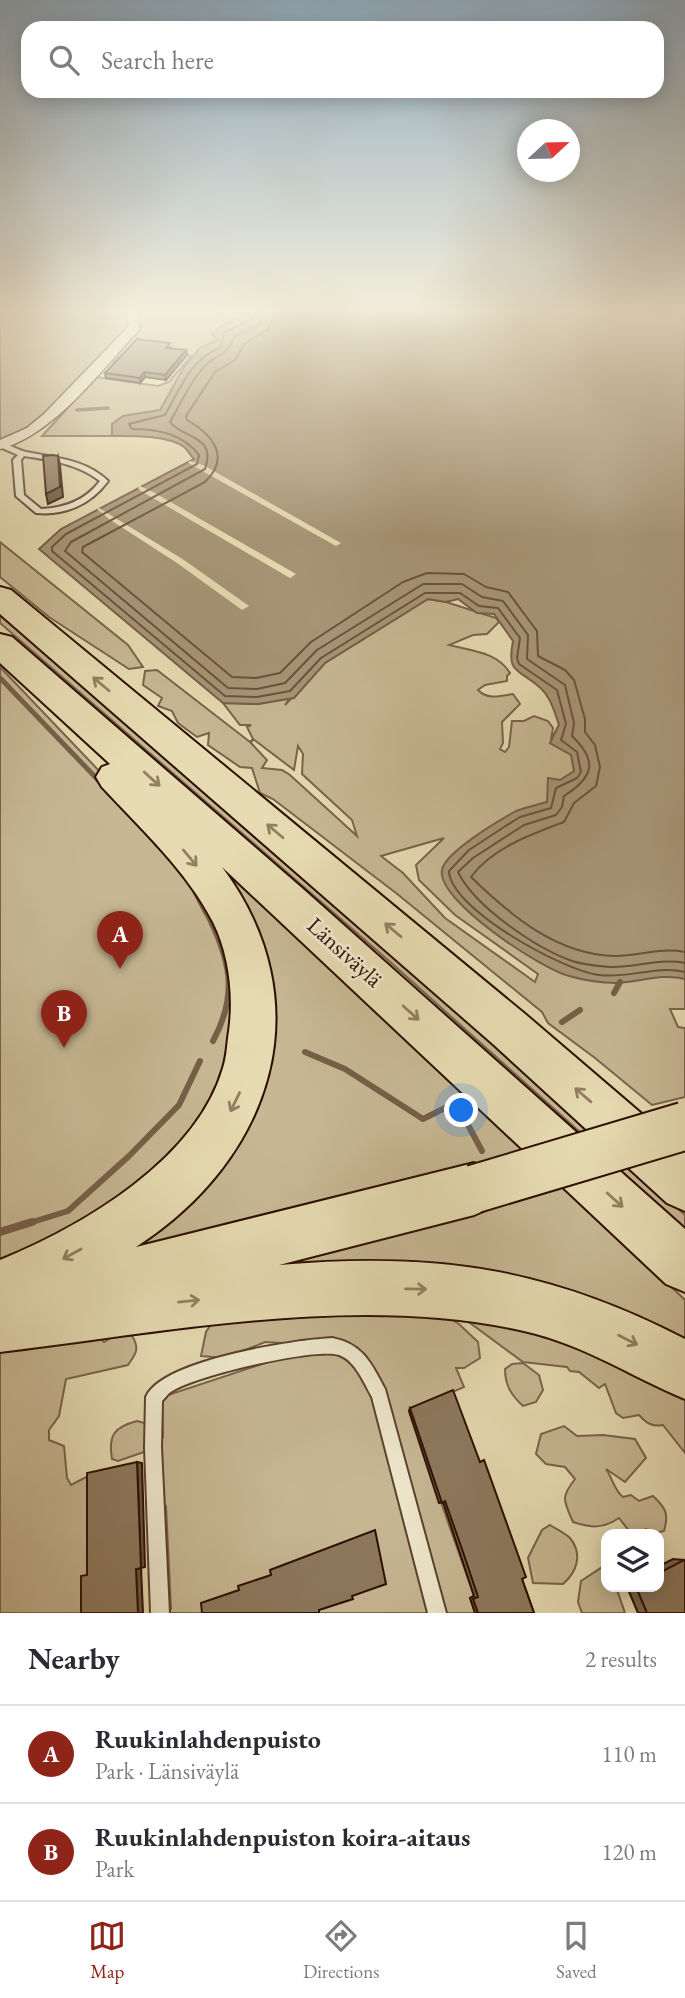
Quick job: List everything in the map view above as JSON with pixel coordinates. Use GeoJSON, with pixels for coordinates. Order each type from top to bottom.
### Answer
{"type":"FeatureCollection","features":[{"type":"Feature","properties":{"kind":"highway","name":"Länsiväylä"},"geometry":{"type":"LineString","coordinates":[[0,597],[509,1029],[682,1167]]}},
{"type":"Feature","properties":{"kind":"highway","name":"Länsiväylä"},"geometry":{"type":"LineString","coordinates":[[4,649],[288,901],[685,1265]]}},
{"type":"Feature","properties":{"kind":"highway"},"geometry":{"type":"LineString","coordinates":[[0,1287],[65,1258],[109,1233],[174,1185],[220,1131],[239,1097],[250,1062],[254,1014],[250,964],[222,900],[182,848],[76,737],[4,649]]}},
{"type":"Feature","properties":{"kind":"highway"},"geometry":{"type":"LineString","coordinates":[[0,1306],[81,1290],[474,1189],[682,1167]]}},
{"type":"Feature","properties":{"kind":"highway"},"geometry":{"type":"LineString","coordinates":[[0,1324],[337,1287],[433,1289],[489,1296],[569,1315],[608,1330],[685,1370]]}},
{"type":"Feature","properties":{"kind":"street"},"geometry":{"type":"LineString","coordinates":[[2,445],[32,431],[79,385]]}},
{"type":"Feature","properties":{"kind":"lane"},"geometry":{"type":"LineString","coordinates":[[2,445],[22,454],[42,456],[91,470],[104,481],[99,490],[71,508],[39,512],[20,496],[17,460],[22,454]]}},
{"type":"Feature","properties":{"kind":"lane"},"geometry":{"type":"LineString","coordinates":[[160,1613],[153,1447],[154,1397],[170,1383],[271,1353],[321,1344],[343,1347],[362,1364],[379,1395],[437,1613]]}},
{"type":"Feature","properties":{"kind":"shaded area"},"geometry":{"type":"Polygon","coordinates":[[[0,385],[72,385],[32,425],[0,440],[0,385]]]}},
{"type":"Feature","properties":{"kind":"shaded area"},"geometry":{"type":"Polygon","coordinates":[[[88,385],[187,385],[148,436],[42,436],[88,385]]]}},
{"type":"Feature","properties":{"kind":"shaded area"},"geometry":{"type":"Polygon","coordinates":[[[0,542],[128,645],[143,667],[129,669],[49,617],[0,577],[0,542]]]}},
{"type":"Feature","properties":{"kind":"shaded area"},"geometry":{"type":"Polygon","coordinates":[[[428,599],[496,618],[499,622],[487,634],[473,635],[449,645],[491,656],[510,673],[507,681],[485,685],[478,690],[490,696],[513,694],[520,704],[502,722],[503,743],[500,749],[505,752],[509,747],[512,721],[524,721],[534,716],[548,721],[553,728],[551,740],[559,725],[685,968],[685,1009],[670,1009],[678,1027],[685,1028],[685,1097],[652,1105],[548,1023],[542,1012],[396,893],[273,799],[260,793],[252,768],[240,767],[208,745],[209,733],[197,737],[178,723],[172,711],[158,706],[162,698],[143,685],[145,671],[157,670],[250,742],[253,739],[247,727],[251,725],[240,725],[223,703],[258,704],[290,698],[285,705],[325,663],[428,599]],[[253,739],[251,743],[267,760],[262,768],[282,770],[290,775],[357,836],[352,820],[302,774],[303,754],[298,746],[294,770],[253,739]],[[444,838],[381,856],[403,873],[445,918],[535,982],[538,974],[455,915],[419,880],[416,865],[444,838]]]}},
{"type":"Feature","properties":{"kind":"shaded area"},"geometry":{"type":"Polygon","coordinates":[[[0,615],[239,820],[591,1131],[581,1133],[389,961],[0,623],[0,615]]]}},
{"type":"Feature","properties":{"kind":"shaded area"},"geometry":{"type":"Polygon","coordinates":[[[0,667],[124,797],[191,874],[234,949],[244,1050],[161,1184],[0,1272],[0,667]]]}},
{"type":"Feature","properties":{"kind":"shaded area"},"geometry":{"type":"Polygon","coordinates":[[[167,816],[531,1150],[115,1264],[267,1031],[167,816]]]}},
{"type":"Feature","properties":{"kind":"shaded area"},"geometry":{"type":"Polygon","coordinates":[[[631,1167],[685,1215],[685,1231],[619,1170],[631,1167]]]}},
{"type":"Feature","properties":{"kind":"shaded area"},"geometry":{"type":"Polygon","coordinates":[[[564,1184],[685,1300],[685,1353],[653,1334],[158,1287],[564,1184]]]}},
{"type":"Feature","properties":{"kind":"shaded area"},"geometry":{"type":"Polygon","coordinates":[[[426,1304],[459,1324],[478,1342],[480,1358],[464,1368],[456,1368],[464,1387],[409,1411],[474,1596],[470,1598],[475,1613],[166,1613],[171,1609],[166,1506],[161,1501],[156,1442],[163,1437],[162,1397],[280,1358],[299,1344],[265,1342],[226,1358],[201,1356],[206,1332],[218,1314],[426,1304]]]}},
{"type":"Feature","properties":{"kind":"shaded area"},"geometry":{"type":"Polygon","coordinates":[[[451,1309],[511,1312],[685,1381],[685,1453],[663,1425],[650,1424],[639,1415],[623,1418],[616,1413],[605,1384],[599,1388],[579,1372],[570,1371],[567,1367],[523,1362],[451,1309]]]}},
{"type":"Feature","properties":{"kind":"shaded area"},"geometry":{"type":"Polygon","coordinates":[[[121,1332],[132,1336],[136,1344],[135,1354],[128,1365],[66,1379],[59,1416],[49,1430],[49,1440],[64,1446],[67,1478],[71,1485],[92,1474],[87,1613],[0,1613],[0,1347],[97,1335],[104,1342],[121,1332]]]}},
{"type":"Feature","properties":{"kind":"shaded area"},"geometry":{"type":"Polygon","coordinates":[[[523,1363],[539,1375],[543,1390],[536,1402],[523,1406],[509,1389],[505,1369],[512,1364],[523,1363]]]}},
{"type":"Feature","properties":{"kind":"shaded area"},"geometry":{"type":"Polygon","coordinates":[[[137,1421],[148,1424],[147,1451],[118,1461],[112,1459],[111,1444],[114,1433],[137,1421]]]}},
{"type":"Feature","properties":{"kind":"shaded area"},"geometry":{"type":"Polygon","coordinates":[[[564,1426],[577,1436],[603,1435],[635,1439],[646,1458],[625,1482],[606,1469],[623,1497],[631,1495],[639,1501],[653,1496],[657,1500],[664,1508],[666,1516],[664,1531],[628,1529],[619,1518],[597,1526],[573,1522],[565,1495],[575,1479],[565,1467],[546,1464],[536,1454],[541,1434],[564,1426]]]}},
{"type":"Feature","properties":{"kind":"shaded area"},"geometry":{"type":"Polygon","coordinates":[[[550,1525],[570,1538],[576,1550],[577,1562],[572,1574],[563,1584],[533,1583],[528,1558],[542,1530],[550,1525]]]}},
{"type":"Feature","properties":{"kind":"shaded area"},"geometry":{"type":"Polygon","coordinates":[[[601,1568],[601,1592],[618,1592],[625,1613],[582,1613],[578,1602],[581,1581],[601,1568]]]}},
{"type":"Feature","properties":{"kind":"water"},"geometry":{"type":"Polygon","coordinates":[[[174,385],[685,385],[685,979],[659,977],[611,983],[580,979],[555,971],[493,932],[455,898],[445,883],[442,870],[453,854],[516,811],[547,802],[548,778],[560,780],[574,771],[571,755],[550,743],[559,725],[551,703],[541,689],[512,664],[513,641],[494,614],[477,613],[458,599],[446,602],[428,599],[325,663],[294,698],[258,704],[223,703],[39,549],[61,529],[194,459],[184,447],[169,440],[112,436],[112,424],[123,416],[160,410],[174,385]]]}},
{"type":"Feature","properties":{"kind":"pier"},"geometry":{"type":"Polygon","coordinates":[[[190,461],[205,466],[341,543],[336,546],[190,464],[190,461]]]}},
{"type":"Feature","properties":{"kind":"pier"},"geometry":{"type":"Polygon","coordinates":[[[140,486],[296,574],[290,578],[141,491],[138,488],[140,486]]]}},
{"type":"Feature","properties":{"kind":"pier"},"geometry":{"type":"Polygon","coordinates":[[[97,509],[184,560],[249,606],[242,610],[109,519],[97,509]]]}},
{"type":"Feature","properties":{"kind":"building"},"geometry":{"type":"Polygon","coordinates":[[[43,456],[58,456],[60,487],[46,494],[43,456]]]}},
{"type":"Feature","properties":{"kind":"building"},"geometry":{"type":"Polygon","coordinates":[[[453,1390],[480,1462],[484,1460],[526,1577],[522,1579],[534,1613],[478,1613],[473,1599],[478,1597],[410,1408],[453,1390]]]}},
{"type":"Feature","properties":{"kind":"building"},"geometry":{"type":"Polygon","coordinates":[[[137,1462],[141,1568],[136,1569],[138,1613],[81,1613],[81,1576],[87,1575],[87,1473],[137,1462]]]}},
{"type":"Feature","properties":{"kind":"building"},"geometry":{"type":"Polygon","coordinates":[[[375,1530],[386,1584],[319,1610],[319,1613],[202,1613],[201,1603],[271,1575],[270,1570],[375,1530]]]}},
{"type":"Feature","properties":{"kind":"building"},"geometry":{"type":"Polygon","coordinates":[[[684,1560],[685,1562],[685,1613],[647,1613],[638,1592],[664,1592],[664,1570],[684,1560]]]}},
{"type":"Feature","properties":{"kind":"waterway"},"geometry":{"type":"LineString","coordinates":[[77,410],[108,408]]}},
{"type":"Feature","properties":{"kind":"waterway"},"geometry":{"type":"LineString","coordinates":[[0,678],[102,784]]}},
{"type":"Feature","properties":{"kind":"waterway"},"geometry":{"type":"LineString","coordinates":[[195,892],[206,913]]}},
{"type":"Feature","properties":{"kind":"waterway"},"geometry":{"type":"LineString","coordinates":[[206,911],[226,961],[229,991],[221,1024],[213,1041]]}},
{"type":"Feature","properties":{"kind":"waterway"},"geometry":{"type":"LineString","coordinates":[[614,993],[620,982]]}},
{"type":"Feature","properties":{"kind":"waterway"},"geometry":{"type":"LineString","coordinates":[[562,1022],[580,1010]]}},
{"type":"Feature","properties":{"kind":"waterway"},"geometry":{"type":"LineString","coordinates":[[305,1052],[345,1069],[423,1119],[449,1106],[460,1110]]}},
{"type":"Feature","properties":{"kind":"waterway"},"geometry":{"type":"LineString","coordinates":[[26,1224],[68,1211],[129,1156],[179,1105],[200,1061]]}},
{"type":"Feature","properties":{"kind":"waterway"},"geometry":{"type":"LineString","coordinates":[[460,1110],[464,1107]]}},
{"type":"Feature","properties":{"kind":"waterway"},"geometry":{"type":"LineString","coordinates":[[460,1110],[482,1151]]}},
{"type":"Feature","properties":{"kind":"waterway"},"geometry":{"type":"LineString","coordinates":[[0,1232],[32,1222]]}},
{"type":"Feature","properties":{"kind":"place","name":"Ruukinlahdenpuisto"},"geometry":{"type":"Point","coordinates":[120,969]}},
{"type":"Feature","properties":{"kind":"place","name":"Ruukinlahdenpuiston koira-aitaus"},"geometry":{"type":"Point","coordinates":[64,1048]}}]}
